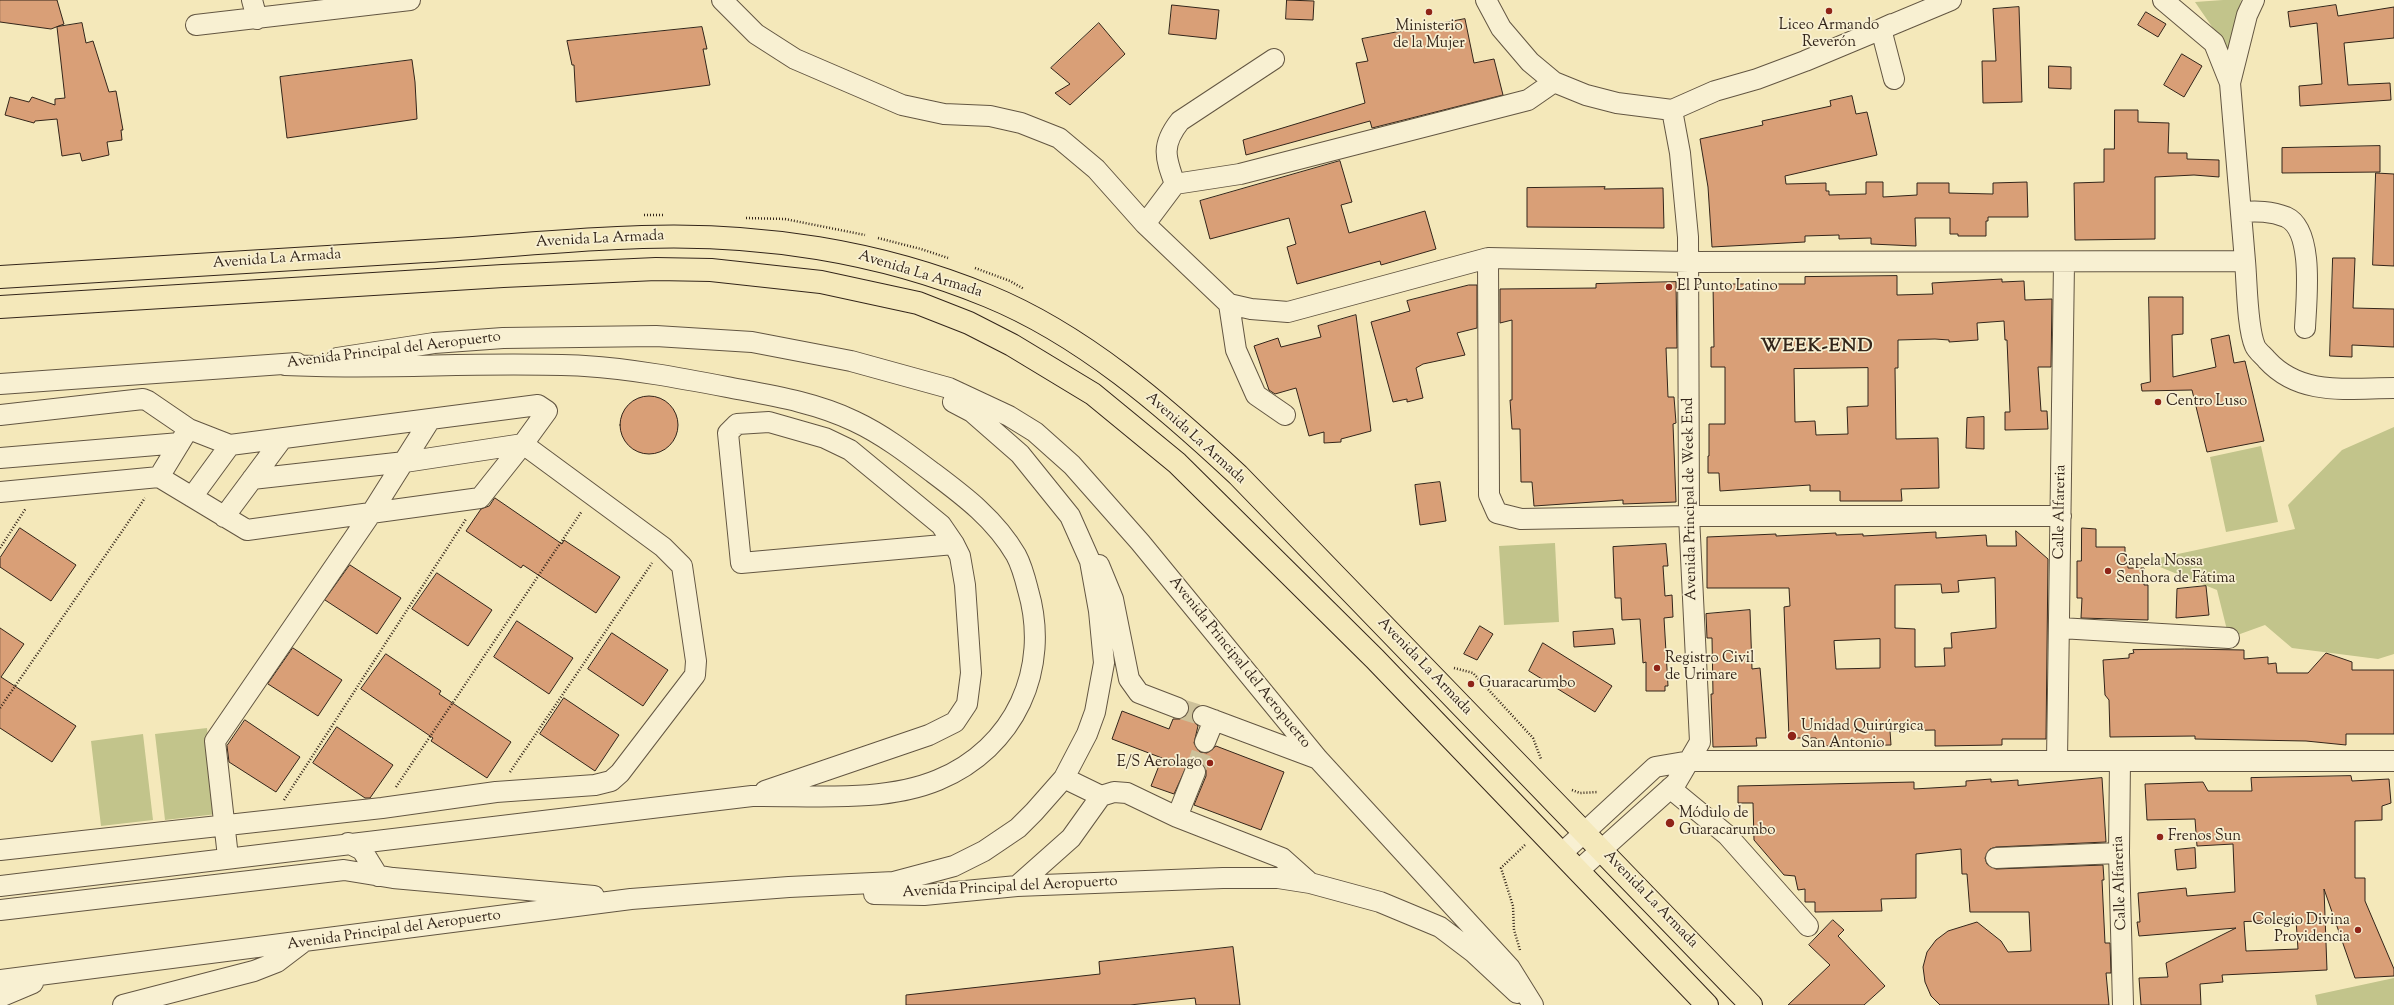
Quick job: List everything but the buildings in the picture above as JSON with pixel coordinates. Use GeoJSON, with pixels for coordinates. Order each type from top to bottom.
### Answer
{"type":"FeatureCollection","features":[{"type":"Feature","properties":{"kind":"main road","name":"Avenida La Armada"},"geometry":{"type":"LineString","coordinates":[[0,277],[594,239],[667,237],[790,243],[846,253],[902,266],[944,279],[990,296],[1037,319],[1086,350],[1190,431],[1238,475],[1601,848],[1751,1005]]}},
{"type":"Feature","properties":{"kind":"main road","name":"Avenida La Armada"},"geometry":{"type":"LineString","coordinates":[[0,307],[503,276],[656,269],[718,271],[807,280],[866,290],[918,303],[969,323],[1012,345],[1093,394],[1177,463],[1364,648],[1579,870],[1707,1005]]}},
{"type":"Feature","properties":{"kind":"street"},"geometry":{"type":"LineString","coordinates":[[196,25],[254,9],[410,0]]}},
{"type":"Feature","properties":{"kind":"street"},"geometry":{"type":"LineString","coordinates":[[722,0],[756,34],[795,59],[902,105],[944,114],[990,116],[1021,123],[1059,138],[1096,169],[1145,224],[1229,304],[1250,309],[1288,312],[1488,258],[1689,262],[2245,261]]}},
{"type":"Feature","properties":{"kind":"street"},"geometry":{"type":"LineString","coordinates":[[1486,0],[1501,28],[1530,62],[1554,82],[1586,95],[1617,103],[1672,110],[1715,91],[1764,76],[1951,0]]}},
{"type":"Feature","properties":{"kind":"street"},"geometry":{"type":"LineString","coordinates":[[2163,0],[2214,44],[2230,83],[2249,314],[2255,347],[2274,368],[2298,382],[2318,388],[2394,388]]}},
{"type":"Feature","properties":{"kind":"street"},"geometry":{"type":"LineString","coordinates":[[2230,83],[2247,16],[2254,0]]}},
{"type":"Feature","properties":{"kind":"street"},"geometry":{"type":"LineString","coordinates":[[1881,29],[1894,79]]}},
{"type":"Feature","properties":{"kind":"street"},"geometry":{"type":"LineString","coordinates":[[1175,184],[1167,162],[1166,149],[1169,135],[1180,121],[1274,59]]}},
{"type":"Feature","properties":{"kind":"street"},"geometry":{"type":"LineString","coordinates":[[1145,224],[1175,184],[1240,174],[1528,100],[1554,82]]}},
{"type":"Feature","properties":{"kind":"street","name":"Avenida Principal de Week End"},"geometry":{"type":"LineString","coordinates":[[1579,870],[1601,848],[1670,788],[1690,761],[1700,742],[1689,516],[1689,262],[1685,193],[1672,110]]}},
{"type":"Feature","properties":{"kind":"street"},"geometry":{"type":"LineString","coordinates":[[2241,212],[2267,211],[2288,218],[2300,233],[2307,255],[2306,328]]}},
{"type":"Feature","properties":{"kind":"street"},"geometry":{"type":"LineString","coordinates":[[1488,258],[1490,495],[1497,513],[1520,519],[1689,516],[2061,516]]}},
{"type":"Feature","properties":{"kind":"street","name":"Calle Alfareria"},"geometry":{"type":"LineString","coordinates":[[2057,762],[2064,262]]}},
{"type":"Feature","properties":{"kind":"street"},"geometry":{"type":"LineString","coordinates":[[1229,304],[1236,350],[1256,396],[1285,415]]}},
{"type":"Feature","properties":{"kind":"street","name":"Avenida Principal del Aeropuerto"},"geometry":{"type":"LineString","coordinates":[[0,384],[284,365],[434,343],[495,338],[656,336],[752,342],[797,349],[851,361],[905,378],[949,388],[1009,416],[1035,432],[1072,465],[1140,542],[1318,759],[1510,968],[1531,1005]]}},
{"type":"Feature","properties":{"kind":"street"},"geometry":{"type":"LineString","coordinates":[[0,886],[228,857],[752,796],[873,794],[912,789],[962,768],[982,753],[1011,720],[1030,683],[1034,665],[1036,642],[1033,607],[1016,555],[981,511],[911,455],[855,421],[833,412],[756,393],[672,378],[586,366],[454,364],[345,368],[284,365]]}},
{"type":"Feature","properties":{"kind":"street","name":"Avenida Principal del Aeropuerto"},"geometry":{"type":"LineString","coordinates":[[0,980],[55,974],[103,966],[302,943],[631,899],[789,887],[894,882],[954,866],[984,851],[1018,828],[1064,778],[1087,734],[1095,712],[1104,663],[1099,611],[1090,561],[1070,516],[1020,454],[972,412],[905,378]]}},
{"type":"Feature","properties":{"kind":"street"},"geometry":{"type":"LineString","coordinates":[[0,415],[142,399],[148,401],[184,436]]}},
{"type":"Feature","properties":{"kind":"street"},"geometry":{"type":"LineString","coordinates":[[0,458],[184,436],[230,444],[282,439],[538,405],[545,408],[547,411],[524,444],[480,498],[247,530],[159,477],[40,486],[0,492]]}},
{"type":"Feature","properties":{"kind":"street"},"geometry":{"type":"LineString","coordinates":[[228,857],[214,741],[372,512],[405,462],[430,420]]}},
{"type":"Feature","properties":{"kind":"street"},"geometry":{"type":"LineString","coordinates":[[752,796],[929,735],[955,722],[967,704],[971,673],[965,585],[960,556],[954,544],[941,525],[850,450],[825,438],[768,422],[737,424],[728,433],[741,563],[954,544]]}},
{"type":"Feature","properties":{"kind":"street"},"geometry":{"type":"LineString","coordinates":[[159,477],[184,436]]}},
{"type":"Feature","properties":{"kind":"street"},"geometry":{"type":"LineString","coordinates":[[224,517],[282,439]]}},
{"type":"Feature","properties":{"kind":"street"},"geometry":{"type":"LineString","coordinates":[[192,497],[230,444]]}},
{"type":"Feature","properties":{"kind":"street"},"geometry":{"type":"LineString","coordinates":[[0,850],[382,808],[496,792],[595,785],[610,781],[620,772],[695,675],[696,661],[682,566],[663,547],[524,444],[405,462],[252,479]]}},
{"type":"Feature","properties":{"kind":"street"},"geometry":{"type":"LineString","coordinates":[[1090,561],[1100,565],[1113,599],[1129,679],[1139,693],[1178,708]]}},
{"type":"Feature","properties":{"kind":"street"},"geometry":{"type":"LineString","coordinates":[[2060,628],[2229,638]]}},
{"type":"Feature","properties":{"kind":"street"},"geometry":{"type":"LineString","coordinates":[[1205,742],[1208,718],[1318,759]]}},
{"type":"Feature","properties":{"kind":"street"},"geometry":{"type":"LineString","coordinates":[[1562,853],[1584,831],[1655,767],[1690,761],[2394,761]]}},
{"type":"Feature","properties":{"kind":"street","name":"Calle Alfareria"},"geometry":{"type":"LineString","coordinates":[[2120,761],[2119,853],[2123,1005]]}},
{"type":"Feature","properties":{"kind":"street"},"geometry":{"type":"LineString","coordinates":[[1176,817],[1195,772]]}},
{"type":"Feature","properties":{"kind":"street"},"geometry":{"type":"LineString","coordinates":[[1064,778],[1101,796]]}},
{"type":"Feature","properties":{"kind":"street"},"geometry":{"type":"LineString","coordinates":[[1670,788],[1727,835],[1808,926]]}},
{"type":"Feature","properties":{"kind":"street"},"geometry":{"type":"LineString","coordinates":[[1017,886],[1071,838],[1101,796],[1114,792],[1127,793],[1176,817],[1282,858],[1310,883]]}},
{"type":"Feature","properties":{"kind":"street"},"geometry":{"type":"LineString","coordinates":[[348,843],[362,850],[378,876]]}},
{"type":"Feature","properties":{"kind":"street"},"geometry":{"type":"LineString","coordinates":[[1996,858],[2119,853]]}},
{"type":"Feature","properties":{"kind":"street"},"geometry":{"type":"LineString","coordinates":[[0,910],[344,870],[378,876],[631,899]]}},
{"type":"Feature","properties":{"kind":"street","name":"Avenida Principal del Aeropuerto"},"geometry":{"type":"LineString","coordinates":[[789,887],[856,893],[924,895],[1017,886],[1223,878],[1278,878],[1310,883],[1380,902],[1440,927],[1473,952],[1531,1005]]}},
{"type":"Feature","properties":{"kind":"street"},"geometry":{"type":"LineString","coordinates":[[123,1005],[254,972],[277,962],[302,943]]}},
{"type":"Feature","properties":{"kind":"street"},"geometry":{"type":"LineString","coordinates":[[0,997],[55,974]]}},
{"type":"Feature","properties":{"kind":"path"},"geometry":{"type":"LineString","coordinates":[[0,708],[159,477]]}},
{"type":"Feature","properties":{"kind":"path"},"geometry":{"type":"LineString","coordinates":[[0,548],[40,486]]}},
{"type":"Feature","properties":{"kind":"path"},"geometry":{"type":"LineString","coordinates":[[382,808],[593,496]]}},
{"type":"Feature","properties":{"kind":"path"},"geometry":{"type":"LineString","coordinates":[[272,819],[480,498]]}},
{"type":"Feature","properties":{"kind":"path"},"geometry":{"type":"LineString","coordinates":[[496,792],[663,547]]}},
{"type":"Feature","properties":{"kind":"path"},"geometry":{"type":"LineString","coordinates":[[1563,810],[1580,793]]}},
{"type":"Feature","properties":{"kind":"path"},"geometry":{"type":"LineString","coordinates":[[1510,968],[1521,954],[1514,930],[1513,906],[1501,868],[1540,831]]}},
{"type":"Feature","properties":{"kind":"green space"},"geometry":{"type":"Polygon","coordinates":[[[2241,0],[2230,53],[2195,2],[2241,0]]]}},
{"type":"Feature","properties":{"kind":"green space"},"geometry":{"type":"Polygon","coordinates":[[[2394,427],[2394,654],[2378,659],[2292,648],[2265,625],[2229,638],[2217,590],[2145,561],[2295,529],[2288,505],[2342,450],[2394,427]]]}},
{"type":"Feature","properties":{"kind":"green space"},"geometry":{"type":"Polygon","coordinates":[[[2261,446],[2278,522],[2226,532],[2210,457],[2261,446]]]}},
{"type":"Feature","properties":{"kind":"green space"},"geometry":{"type":"Polygon","coordinates":[[[1555,543],[1559,622],[1504,625],[1499,546],[1555,543]]]}},
{"type":"Feature","properties":{"kind":"green space"},"geometry":{"type":"Polygon","coordinates":[[[207,728],[217,814],[165,820],[155,734],[207,728]]]}},
{"type":"Feature","properties":{"kind":"green space"},"geometry":{"type":"Polygon","coordinates":[[[143,734],[153,820],[101,826],[91,741],[143,734]]]}},
{"type":"Feature","properties":{"kind":"green space"},"geometry":{"type":"Polygon","coordinates":[[[2394,978],[2394,1005],[2317,1005],[2315,995],[2394,978]]]}},
{"type":"Feature","properties":{"kind":"tunnel"},"geometry":{"type":"LineString","coordinates":[[1178,708],[1203,716]]}},
{"type":"Feature","properties":{"kind":"tunnel"},"geometry":{"type":"LineString","coordinates":[[1195,772],[1205,742]]}},
{"type":"Feature","properties":{"kind":"place","name":"Liceo Armando Reverón"},"geometry":{"type":"Point","coordinates":[1829,11]}},
{"type":"Feature","properties":{"kind":"place","name":"Ministerio de la Mujer"},"geometry":{"type":"Point","coordinates":[1429,12]}},
{"type":"Feature","properties":{"kind":"place","name":"El Punto Latino"},"geometry":{"type":"Point","coordinates":[1669,287]}},
{"type":"Feature","properties":{"kind":"place","name":"Centro Luso"},"geometry":{"type":"Point","coordinates":[2158,402]}},
{"type":"Feature","properties":{"kind":"place","name":"Capela Nossa Senhora de Fátima"},"geometry":{"type":"Point","coordinates":[2108,571]}},
{"type":"Feature","properties":{"kind":"place","name":"Registro Civil de Urimare"},"geometry":{"type":"Point","coordinates":[1657,668]}},
{"type":"Feature","properties":{"kind":"place","name":"Guaracarumbo"},"geometry":{"type":"Point","coordinates":[1471,684]}},
{"type":"Feature","properties":{"kind":"place","name":"Unidad Quirúrgica San Antonio"},"geometry":{"type":"Point","coordinates":[1792,736]}},
{"type":"Feature","properties":{"kind":"place","name":"E/S Aerolago"},"geometry":{"type":"Point","coordinates":[1210,763]}},
{"type":"Feature","properties":{"kind":"place","name":"Módulo de Guaracarumbo"},"geometry":{"type":"Point","coordinates":[1670,823]}},
{"type":"Feature","properties":{"kind":"place","name":"Frenos Sun"},"geometry":{"type":"Point","coordinates":[2160,837]}},
{"type":"Feature","properties":{"kind":"place","name":"Colegio Divina Providencia"},"geometry":{"type":"Point","coordinates":[2358,930]}},
{"type":"Feature","properties":{"kind":"district","name":"WEEK-END"},"geometry":{"type":"Point","coordinates":[1817,348]}}]}
